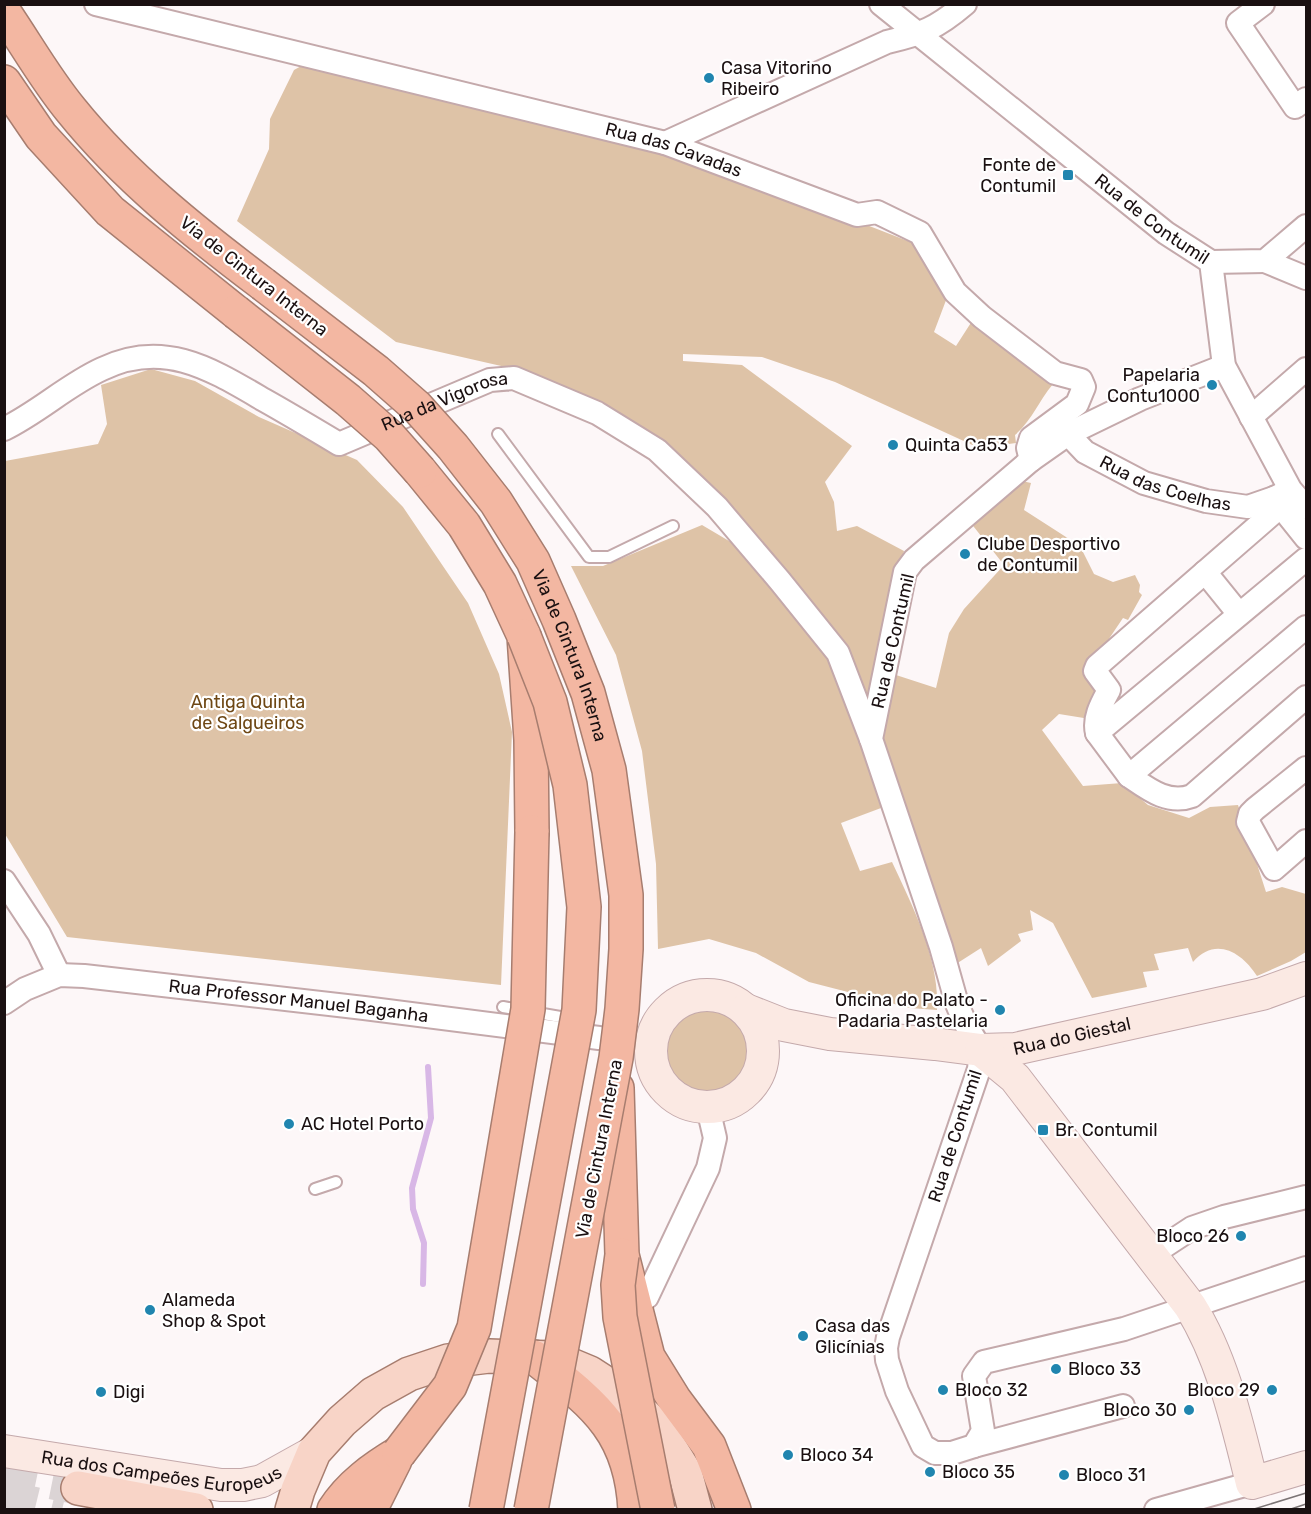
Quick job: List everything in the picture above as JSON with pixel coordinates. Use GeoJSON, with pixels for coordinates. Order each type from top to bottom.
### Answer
{"type":"FeatureCollection","features":[{"type":"Feature","properties":{"kind":"highway","name":"Via de Cintura Interna"},"geometry":{"type":"LineString","coordinates":[[4,12],[70,110],[138,182],[222,253],[376,371],[417,407],[453,447],[496,502],[537,571],[588,693],[609,771],[626,895],[626,949],[622,1009],[602,1044],[531,1509]]}},
{"type":"Feature","properties":{"kind":"highway","name":"Via de Cintura Interna"},"geometry":{"type":"LineString","coordinates":[[4,82],[41,136],[110,211],[348,400],[389,436],[464,525],[500,584],[524,636],[549,702],[570,785],[584,907],[579,1010],[486,1509]]}},
{"type":"Feature","properties":{"kind":"highway"},"geometry":{"type":"LineString","coordinates":[[4,104],[41,136]]}},
{"type":"Feature","properties":{"kind":"highway"},"geometry":{"type":"LineString","coordinates":[[370,1509],[399,1453],[450,1386],[474,1328],[528,1009],[532,832],[531,740],[524,636]]}},
{"type":"Feature","properties":{"kind":"highway"},"geometry":{"type":"LineString","coordinates":[[602,1044],[622,1255],[648,1357],[674,1399],[709,1446],[734,1509]]}},
{"type":"Feature","properties":{"kind":"highway"},"geometry":{"type":"LineString","coordinates":[[622,1255],[618,1285],[620,1317],[658,1509]]}},
{"type":"Feature","properties":{"kind":"highway"},"geometry":{"type":"LineString","coordinates":[[534,1357],[582,1395],[610,1425],[626,1458],[635,1509]]}},
{"type":"Feature","properties":{"kind":"highway"},"geometry":{"type":"LineString","coordinates":[[334,1509],[353,1486],[377,1466],[399,1453]]}},
{"type":"Feature","properties":{"kind":"main road"},"geometry":{"type":"LineString","coordinates":[[267,1509],[295,1500],[314,1452],[342,1421],[373,1394],[409,1374],[448,1361],[489,1356],[554,1358],[590,1373],[632,1403],[657,1427],[685,1472],[695,1509]]}},
{"type":"Feature","properties":{"kind":"main road"},"geometry":{"type":"LineString","coordinates":[[78,1488],[196,1509]]}},
{"type":"Feature","properties":{"kind":"street","name":"Rua das Cavadas"},"geometry":{"type":"LineString","coordinates":[[96,4],[665,143],[857,215],[877,212],[920,233],[955,292],[982,317],[1055,373],[1081,380],[1084,387],[1077,404],[1031,438],[1028,448],[1031,460]]}},
{"type":"Feature","properties":{"kind":"street","name":"Rua de Contumil"},"geometry":{"type":"LineString","coordinates":[[881,4],[1166,233],[1210,262],[1224,366],[1140,399],[1068,434],[1031,460],[914,560],[905,572],[872,739],[942,947],[957,1004],[981,1050],[979,1069],[886,1348],[887,1360],[897,1391],[923,1446],[935,1453],[952,1453],[1123,1406]]}},
{"type":"Feature","properties":{"kind":"street"},"geometry":{"type":"LineString","coordinates":[[665,143],[887,42],[919,35],[948,19],[965,4]]}},
{"type":"Feature","properties":{"kind":"street"},"geometry":{"type":"LineString","coordinates":[[1263,4],[1238,23],[1295,107],[1306,99]]}},
{"type":"Feature","properties":{"kind":"street"},"geometry":{"type":"LineString","coordinates":[[1265,261],[1306,226]]}},
{"type":"Feature","properties":{"kind":"street"},"geometry":{"type":"LineString","coordinates":[[1210,262],[1265,261],[1306,278]]}},
{"type":"Feature","properties":{"kind":"street","name":"Rua da Vigorosa"},"geometry":{"type":"LineString","coordinates":[[4,429],[104,368],[124,361],[147,357],[192,362],[216,372],[339,444],[490,380],[514,378],[597,413],[657,450],[717,507],[838,653],[872,739]]}},
{"type":"Feature","properties":{"kind":"street"},"geometry":{"type":"LineString","coordinates":[[1224,366],[1251,417],[1282,498],[1306,538]]}},
{"type":"Feature","properties":{"kind":"street"},"geometry":{"type":"LineString","coordinates":[[1251,417],[1306,369]]}},
{"type":"Feature","properties":{"kind":"street","name":"Rua das Coelhas"},"geometry":{"type":"LineString","coordinates":[[1068,434],[1085,452],[1144,483],[1226,505],[1248,507],[1282,498]]}},
{"type":"Feature","properties":{"kind":"street"},"geometry":{"type":"LineString","coordinates":[[1282,498],[1306,508]]}},
{"type":"Feature","properties":{"kind":"street"},"geometry":{"type":"LineString","coordinates":[[1282,498],[1205,572],[1097,666],[1095,671],[1108,690],[1095,725],[1097,733],[1129,776],[1162,796],[1182,800],[1192,796],[1306,698]]}},
{"type":"Feature","properties":{"kind":"street"},"geometry":{"type":"LineString","coordinates":[[1097,733],[1306,559]]}},
{"type":"Feature","properties":{"kind":"street"},"geometry":{"type":"LineString","coordinates":[[1205,572],[1239,614]]}},
{"type":"Feature","properties":{"kind":"street"},"geometry":{"type":"LineString","coordinates":[[1129,776],[1306,627]]}},
{"type":"Feature","properties":{"kind":"street"},"geometry":{"type":"LineString","coordinates":[[1306,768],[1255,809],[1250,814],[1248,822],[1274,869],[1306,841]]}},
{"type":"Feature","properties":{"kind":"street"},"geometry":{"type":"LineString","coordinates":[[4,881],[39,934],[59,975]]}},
{"type":"Feature","properties":{"kind":"street","name":"Rua Professor Manuel Baganha"},"geometry":{"type":"LineString","coordinates":[[4,1003],[25,989],[59,975],[84,976],[364,1008],[602,1044],[624,1051],[655,1074]]}},
{"type":"Feature","properties":{"kind":"street","name":"Rua do Giestal"},"geometry":{"type":"LineString","coordinates":[[746,1010],[784,1025],[830,1034],[981,1050],[1015,1049],[1262,994],[1306,978]]}},
{"type":"Feature","properties":{"kind":"street"},"geometry":{"type":"LineString","coordinates":[[697,995],[714,995],[731,1000],[746,1010],[756,1023],[762,1039],[764,1055],[760,1071],[752,1086],[740,1097],[725,1105],[708,1108],[692,1106],[677,1099],[664,1088],[655,1074],[650,1058],[651,1041],[656,1026],[666,1012],[680,1001],[697,995]]}},
{"type":"Feature","properties":{"kind":"street","name":"Rua Professor Manuel Baganha"},"geometry":{"type":"LineString","coordinates":[[602,1044],[666,1012]]}},
{"type":"Feature","properties":{"kind":"street","name":"Rua do Giestal"},"geometry":{"type":"LineString","coordinates":[[760,1071],[790,1047],[830,1034]]}},
{"type":"Feature","properties":{"kind":"street"},"geometry":{"type":"LineString","coordinates":[[981,1050],[1015,1078],[1200,1321],[1229,1393],[1252,1483]]}},
{"type":"Feature","properties":{"kind":"street"},"geometry":{"type":"LineString","coordinates":[[647,1297],[708,1168],[715,1138],[708,1108]]}},
{"type":"Feature","properties":{"kind":"street"},"geometry":{"type":"LineString","coordinates":[[1151,1255],[1192,1228],[1224,1217],[1305,1202]]}},
{"type":"Feature","properties":{"kind":"street"},"geometry":{"type":"LineString","coordinates":[[974,1446],[983,1431],[974,1376],[984,1362],[1124,1329],[1306,1268]]}},
{"type":"Feature","properties":{"kind":"street","name":"Rua dos Campeões Europeus"},"geometry":{"type":"LineString","coordinates":[[4,1450],[221,1485],[243,1485],[262,1481],[314,1452]]}},
{"type":"Feature","properties":{"kind":"street"},"geometry":{"type":"LineString","coordinates":[[1156,1509],[1306,1467]]}},
{"type":"Feature","properties":{"kind":"lane"},"geometry":{"type":"LineString","coordinates":[[498,434],[589,557],[609,557],[673,526]]}},
{"type":"Feature","properties":{"kind":"lane"},"geometry":{"type":"LineString","coordinates":[[503,1007],[566,1017],[602,1044]]}},
{"type":"Feature","properties":{"kind":"lane"},"geometry":{"type":"LineString","coordinates":[[315,1189],[336,1182]]}},
{"type":"Feature","properties":{"kind":"green space"},"geometry":{"type":"Polygon","coordinates":[[[312,60],[663,149],[772,188],[918,245],[948,295],[934,332],[956,346],[974,318],[1053,384],[1015,435],[1016,443],[979,448],[835,382],[762,357],[683,354],[683,361],[742,365],[852,446],[825,482],[834,502],[837,531],[857,526],[904,551],[869,704],[738,515],[519,370],[396,342],[237,221],[269,149],[270,119],[294,70],[312,60]]]}},
{"type":"Feature","properties":{"kind":"green space","name":"Antiga Quinta de Salgueiros"},"geometry":{"type":"Polygon","coordinates":[[[151,369],[195,381],[259,417],[357,460],[403,507],[468,603],[499,674],[512,732],[501,985],[67,937],[5,834],[5,461],[98,444],[107,424],[101,385],[151,369]]]}},
{"type":"Feature","properties":{"kind":"green space"},"geometry":{"type":"Polygon","coordinates":[[[1022,481],[1031,483],[1024,510],[1080,546],[1094,574],[1113,582],[1135,575],[1140,585],[1139,592],[1142,595],[1128,620],[1123,618],[1090,667],[1105,688],[1090,719],[1059,714],[1042,730],[1083,786],[1122,783],[1148,805],[1189,818],[1210,807],[1238,805],[1266,892],[1282,887],[1306,894],[1306,952],[1291,961],[1257,976],[1244,960],[1228,950],[1210,950],[1201,954],[1193,962],[1188,948],[1154,954],[1159,970],[1143,972],[1147,987],[1092,998],[1053,923],[1030,910],[1033,930],[1018,934],[1021,941],[988,966],[981,948],[956,964],[882,747],[896,675],[936,688],[949,633],[964,609],[1004,565],[970,522],[1022,481]]]}},
{"type":"Feature","properties":{"kind":"green space"},"geometry":{"type":"Polygon","coordinates":[[[702,525],[746,551],[829,652],[848,700],[881,808],[841,823],[860,871],[892,862],[930,953],[937,991],[937,1010],[910,1008],[809,982],[756,953],[709,939],[658,949],[656,864],[642,751],[616,655],[571,566],[603,566],[702,525]]]}},
{"type":"Feature","properties":{"kind":"green space"},"geometry":{"type":"Polygon","coordinates":[[[707,1010],[732,1017],[744,1029],[751,1054],[744,1079],[732,1091],[707,1098],[682,1091],[670,1079],[663,1054],[670,1029],[682,1017],[707,1010]]]}},
{"type":"Feature","properties":{"kind":"waterway"},"geometry":{"type":"LineString","coordinates":[[423,1284],[424,1243],[413,1209],[412,1188],[431,1118],[428,1067]]}},
{"type":"Feature","properties":{"kind":"tunnel"},"geometry":{"type":"LineString","coordinates":[[4,1473],[78,1488]]}},
{"type":"Feature","properties":{"kind":"tunnel"},"geometry":{"type":"LineString","coordinates":[[4,1496],[62,1510]]}},
{"type":"Feature","properties":{"kind":"tram line"},"geometry":{"type":"LineString","coordinates":[[1251,1510],[1306,1493]]}},
{"type":"Feature","properties":{"kind":"tram line"},"geometry":{"type":"LineString","coordinates":[[1288,1510],[1306,1504]]}},
{"type":"Feature","properties":{"kind":"place","name":"Casa Vitorino Ribeiro"},"geometry":{"type":"Point","coordinates":[709,78]}},
{"type":"Feature","properties":{"kind":"place","name":"Fonte de Contumil"},"geometry":{"type":"Point","coordinates":[1068,175]}},
{"type":"Feature","properties":{"kind":"place","name":"Papelaria Contu1000"},"geometry":{"type":"Point","coordinates":[1212,385]}},
{"type":"Feature","properties":{"kind":"place","name":"Quinta Ca53"},"geometry":{"type":"Point","coordinates":[893,445]}},
{"type":"Feature","properties":{"kind":"place","name":"Clube Desportivo de Contumil"},"geometry":{"type":"Point","coordinates":[965,554]}},
{"type":"Feature","properties":{"kind":"place","name":"Oficina do Palato - Padaria Pastelaria"},"geometry":{"type":"Point","coordinates":[1000,1010]}},
{"type":"Feature","properties":{"kind":"place","name":"AC Hotel Porto"},"geometry":{"type":"Point","coordinates":[289,1124]}},
{"type":"Feature","properties":{"kind":"place","name":"Br. Contumil"},"geometry":{"type":"Point","coordinates":[1043,1130]}},
{"type":"Feature","properties":{"kind":"place","name":"Bloco 26"},"geometry":{"type":"Point","coordinates":[1241,1236]}},
{"type":"Feature","properties":{"kind":"place","name":"Alameda Shop & Spot"},"geometry":{"type":"Point","coordinates":[150,1310]}},
{"type":"Feature","properties":{"kind":"place","name":"Casa das Glicínias"},"geometry":{"type":"Point","coordinates":[803,1336]}},
{"type":"Feature","properties":{"kind":"place","name":"Bloco 33"},"geometry":{"type":"Point","coordinates":[1056,1369]}},
{"type":"Feature","properties":{"kind":"place","name":"Bloco 32"},"geometry":{"type":"Point","coordinates":[943,1390]}},
{"type":"Feature","properties":{"kind":"place","name":"Bloco 29"},"geometry":{"type":"Point","coordinates":[1272,1390]}},
{"type":"Feature","properties":{"kind":"place","name":"Digi"},"geometry":{"type":"Point","coordinates":[101,1392]}},
{"type":"Feature","properties":{"kind":"place","name":"Bloco 30"},"geometry":{"type":"Point","coordinates":[1189,1410]}},
{"type":"Feature","properties":{"kind":"place","name":"Bloco 34"},"geometry":{"type":"Point","coordinates":[788,1455]}},
{"type":"Feature","properties":{"kind":"place","name":"Bloco 35"},"geometry":{"type":"Point","coordinates":[930,1472]}},
{"type":"Feature","properties":{"kind":"place","name":"Bloco 31"},"geometry":{"type":"Point","coordinates":[1064,1475]}}]}
